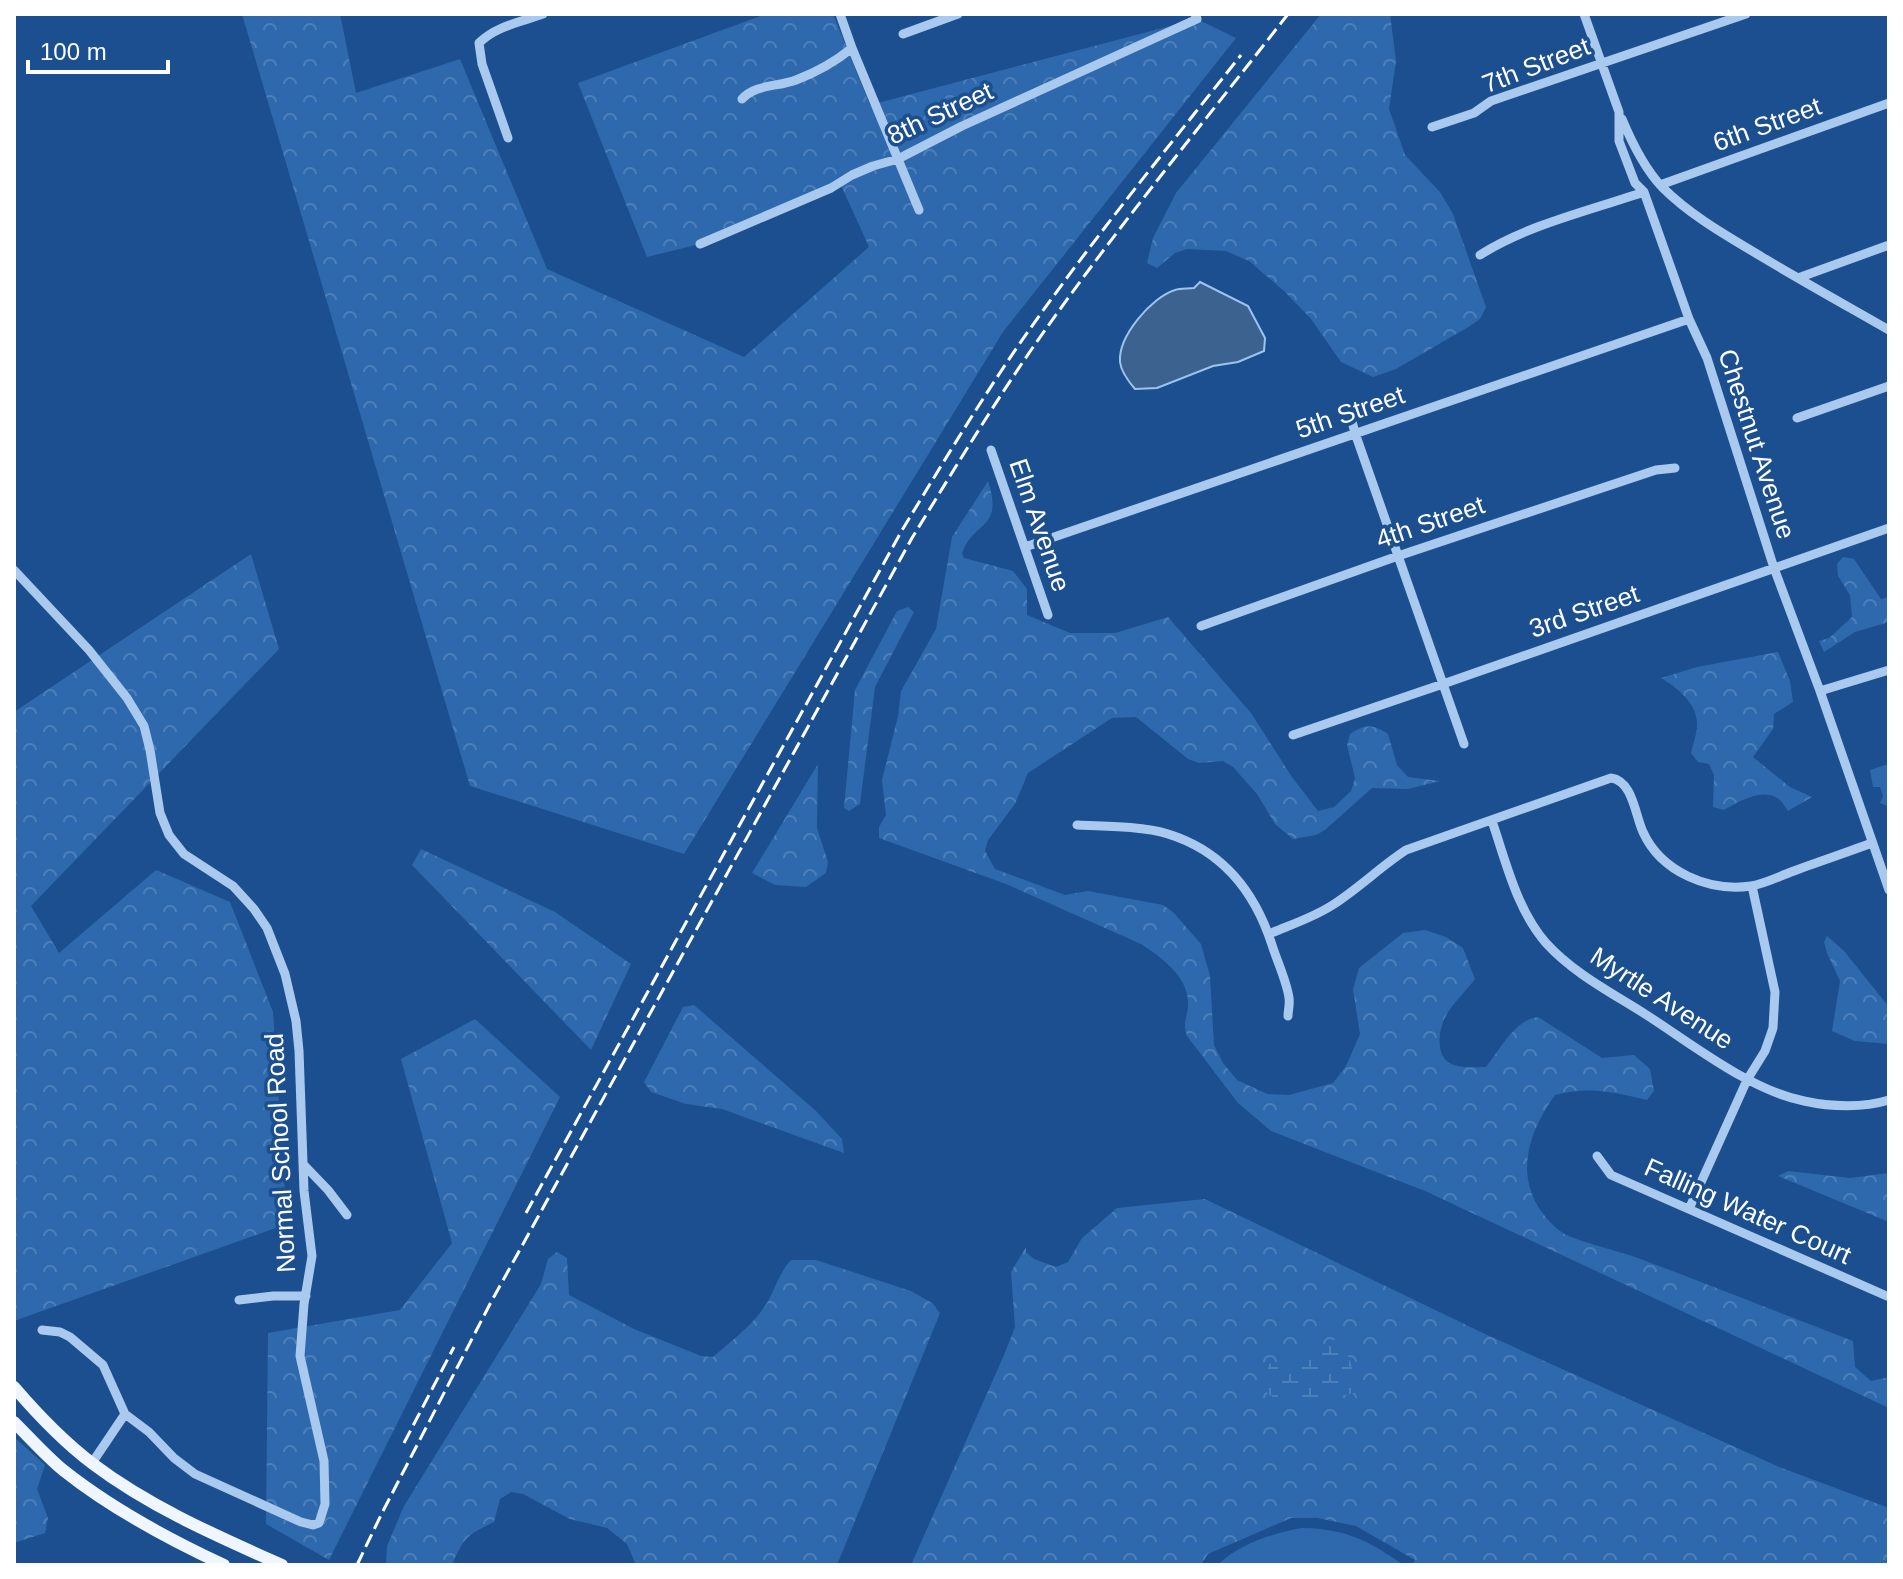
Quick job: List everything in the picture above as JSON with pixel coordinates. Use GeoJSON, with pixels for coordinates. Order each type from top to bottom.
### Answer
{"type":"FeatureCollection","features":[{"type":"Feature","properties":{"kind":"main road"},"geometry":{"type":"LineString","coordinates":[[14,1387],[37,1413],[92,1463],[188,1522],[282,1565]]}},
{"type":"Feature","properties":{"kind":"main road"},"geometry":{"type":"LineString","coordinates":[[14,1422],[56,1463],[106,1501],[170,1539],[224,1565]]}},
{"type":"Feature","properties":{"kind":"street"},"geometry":{"type":"LineString","coordinates":[[508,138],[482,64],[479,43],[487,35],[504,27],[543,14]]}},
{"type":"Feature","properties":{"kind":"street"},"geometry":{"type":"LineString","coordinates":[[840,14],[919,210]]}},
{"type":"Feature","properties":{"kind":"street"},"geometry":{"type":"LineString","coordinates":[[903,34],[958,14]]}},
{"type":"Feature","properties":{"kind":"street","name":"Chestnut Avenue"},"geometry":{"type":"LineString","coordinates":[[1584,14],[1619,112],[1619,141],[1635,183],[1644,192],[1689,319],[1707,358],[1774,568],[1889,890]]}},
{"type":"Feature","properties":{"kind":"street","name":"7th Street"},"geometry":{"type":"LineString","coordinates":[[1432,127],[1474,113],[1491,101],[1746,14]]}},
{"type":"Feature","properties":{"kind":"street","name":"8th Street"},"geometry":{"type":"LineString","coordinates":[[700,244],[831,188],[852,175],[898,159],[1196,16]]}},
{"type":"Feature","properties":{"kind":"street"},"geometry":{"type":"LineString","coordinates":[[742,99],[749,91],[793,82],[821,70],[852,48]]}},
{"type":"Feature","properties":{"kind":"street","name":"6th Street"},"geometry":{"type":"LineString","coordinates":[[1660,185],[1889,103]]}},
{"type":"Feature","properties":{"kind":"street"},"geometry":{"type":"LineString","coordinates":[[1619,112],[1637,152],[1660,185],[1685,207],[1710,225],[1889,330]]}},
{"type":"Feature","properties":{"kind":"street"},"geometry":{"type":"LineString","coordinates":[[1480,255],[1523,233],[1644,192]]}},
{"type":"Feature","properties":{"kind":"street"},"geometry":{"type":"LineString","coordinates":[[1798,278],[1889,245]]}},
{"type":"Feature","properties":{"kind":"street","name":"5th Street"},"geometry":{"type":"LineString","coordinates":[[1025,547],[1689,319]]}},
{"type":"Feature","properties":{"kind":"street"},"geometry":{"type":"LineString","coordinates":[[1797,418],[1889,386]]}},
{"type":"Feature","properties":{"kind":"street"},"geometry":{"type":"LineString","coordinates":[[1349,410],[1464,744]]}},
{"type":"Feature","properties":{"kind":"street","name":"Elm Avenue"},"geometry":{"type":"LineString","coordinates":[[991,450],[1048,615]]}},
{"type":"Feature","properties":{"kind":"street","name":"4th Street"},"geometry":{"type":"LineString","coordinates":[[1201,626],[1656,470],[1675,468]]}},
{"type":"Feature","properties":{"kind":"street","name":"3rd Street"},"geometry":{"type":"LineString","coordinates":[[1293,735],[1889,528]]}},
{"type":"Feature","properties":{"kind":"street","name":"Normal School Road"},"geometry":{"type":"LineString","coordinates":[[14,570],[111,675],[144,726],[160,813],[169,835],[184,854],[233,886],[254,909],[267,928],[285,972],[296,1021],[303,1164],[312,1256],[302,1318],[300,1356],[324,1461],[325,1504],[319,1523],[301,1522],[195,1474],[125,1414],[103,1365],[70,1337],[60,1332],[42,1330]]}},
{"type":"Feature","properties":{"kind":"street"},"geometry":{"type":"LineString","coordinates":[[1820,691],[1889,670]]}},
{"type":"Feature","properties":{"kind":"street"},"geometry":{"type":"LineString","coordinates":[[1618,779],[1626,767]]}},
{"type":"Feature","properties":{"kind":"street"},"geometry":{"type":"LineString","coordinates":[[1269,934],[1314,916],[1334,904],[1406,850],[1611,778],[1623,783],[1644,834],[1666,863],[1685,875],[1721,887],[1752,886],[1872,843]]}},
{"type":"Feature","properties":{"kind":"street","name":"Myrtle Avenue"},"geometry":{"type":"LineString","coordinates":[[1492,821],[1520,902],[1546,942],[1564,960],[1591,979],[1747,1080],[1804,1101],[1856,1105],[1889,1100]]}},
{"type":"Feature","properties":{"kind":"street"},"geometry":{"type":"LineString","coordinates":[[1077,825],[1165,833],[1205,850],[1227,866],[1244,886],[1269,934],[1289,998],[1288,1016]]}},
{"type":"Feature","properties":{"kind":"street"},"geometry":{"type":"LineString","coordinates":[[1689,1209],[1747,1080],[1765,1051],[1773,1028],[1775,992],[1752,886]]}},
{"type":"Feature","properties":{"kind":"street","name":"Falling Water Court"},"geometry":{"type":"LineString","coordinates":[[1597,1156],[1611,1175],[1889,1297]]}},
{"type":"Feature","properties":{"kind":"street"},"geometry":{"type":"LineString","coordinates":[[303,1164],[347,1215]]}},
{"type":"Feature","properties":{"kind":"street"},"geometry":{"type":"LineString","coordinates":[[239,1300],[258,1296],[306,1296]]}},
{"type":"Feature","properties":{"kind":"street"},"geometry":{"type":"LineString","coordinates":[[92,1463],[125,1414]]}},
{"type":"Feature","properties":{"kind":"green space"},"geometry":{"type":"Polygon","coordinates":[[[242,14],[340,14],[356,93],[460,59],[547,269],[744,357],[869,247],[840,183],[700,244],[647,257],[578,83],[766,14],[833,14],[870,105],[1197,19],[1236,38],[1003,332],[684,854],[470,786],[242,14]]]}},
{"type":"Feature","properties":{"kind":"green space"},"geometry":{"type":"Polygon","coordinates":[[[1321,14],[1390,14],[1396,61],[1389,109],[1405,155],[1440,192],[1453,214],[1486,307],[1480,319],[1470,326],[1396,369],[1373,377],[1341,362],[1311,319],[1249,261],[1226,251],[1187,249],[1175,253],[1157,268],[1147,263],[1153,238],[1176,193],[1321,14]]]}},
{"type":"Feature","properties":{"kind":"green space"},"geometry":{"type":"Polygon","coordinates":[[[988,481],[992,497],[990,517],[967,542],[962,553],[964,558],[1013,571],[1027,589],[1027,615],[1070,633],[1115,633],[1168,617],[1251,713],[1318,811],[1334,807],[1351,791],[1355,778],[1347,745],[1350,734],[1364,727],[1378,728],[1388,734],[1397,765],[1408,777],[1440,781],[1408,789],[1372,788],[1325,830],[1293,839],[1275,824],[1257,794],[1233,767],[1223,761],[1199,763],[1188,759],[1136,717],[1112,718],[1028,773],[1015,804],[988,840],[985,851],[995,869],[1065,895],[1088,891],[1163,905],[1173,912],[1201,944],[1210,976],[1214,1045],[1223,1063],[1237,1080],[1267,1094],[1289,1095],[1333,1083],[1346,1066],[1360,1034],[1353,989],[1359,968],[1403,933],[1425,930],[1446,937],[1463,948],[1475,979],[1442,1025],[1440,1046],[1448,1062],[1461,1067],[1486,1067],[1515,1030],[1529,1019],[1538,1017],[1602,1058],[1634,1055],[1650,1069],[1654,1091],[1647,1100],[1590,1091],[1555,1095],[1535,1130],[1527,1165],[1534,1199],[1545,1216],[1560,1231],[1574,1238],[1635,1257],[1853,1341],[1855,1367],[1871,1381],[1889,1377],[1889,1408],[1425,1191],[1271,1131],[1238,1103],[1187,1036],[1185,1022],[1188,1004],[1184,985],[1157,955],[1141,944],[1006,884],[879,838],[879,827],[886,815],[882,780],[901,691],[936,629],[952,537],[988,481]]]}},
{"type":"Feature","properties":{"kind":"green space"},"geometry":{"type":"Polygon","coordinates":[[[251,554],[279,649],[31,906],[59,953],[156,870],[230,902],[273,1012],[287,1224],[14,1321],[14,712],[251,554]]]}},
{"type":"Feature","properties":{"kind":"green space"},"geometry":{"type":"Polygon","coordinates":[[[1843,557],[1854,559],[1881,599],[1889,597],[1889,622],[1855,632],[1824,652],[1819,641],[1829,638],[1852,617],[1850,595],[1838,576],[1837,564],[1843,557]]]}},
{"type":"Feature","properties":{"kind":"green space"},"geometry":{"type":"Polygon","coordinates":[[[908,607],[914,612],[875,687],[860,804],[849,811],[844,808],[855,690],[897,611],[908,607]]]}},
{"type":"Feature","properties":{"kind":"green space"},"geometry":{"type":"Polygon","coordinates":[[[1778,652],[1790,681],[1793,702],[1774,714],[1773,729],[1753,757],[1790,787],[1812,797],[1788,811],[1780,800],[1766,795],[1751,797],[1724,810],[1713,807],[1714,775],[1709,764],[1698,762],[1691,753],[1697,726],[1696,715],[1679,691],[1661,678],[1697,667],[1778,652]]]}},
{"type":"Feature","properties":{"kind":"green space"},"geometry":{"type":"Polygon","coordinates":[[[818,764],[817,828],[828,862],[826,873],[806,887],[775,885],[752,873],[818,764]]]}},
{"type":"Feature","properties":{"kind":"green space"},"geometry":{"type":"Polygon","coordinates":[[[1888,764],[1889,807],[1880,803],[1883,796],[1880,787],[1873,787],[1870,770],[1888,764]]]}},
{"type":"Feature","properties":{"kind":"green space"},"geometry":{"type":"Polygon","coordinates":[[[421,849],[555,912],[631,964],[591,1050],[412,865],[421,849]]]}},
{"type":"Feature","properties":{"kind":"green space"},"geometry":{"type":"Polygon","coordinates":[[[1827,936],[1844,951],[1889,1007],[1889,1044],[1855,1041],[1832,1031],[1840,981],[1827,953],[1824,942],[1827,936]]]}},
{"type":"Feature","properties":{"kind":"green space"},"geometry":{"type":"Polygon","coordinates":[[[694,1005],[816,1111],[842,1139],[844,1153],[722,1109],[686,1104],[651,1092],[644,1082],[683,1007],[694,1005]]]}},
{"type":"Feature","properties":{"kind":"green space"},"geometry":{"type":"Polygon","coordinates":[[[475,1019],[560,1097],[329,1560],[266,1524],[268,1333],[400,1310],[452,1243],[401,1059],[475,1019]]]}},
{"type":"Feature","properties":{"kind":"green space"},"geometry":{"type":"Polygon","coordinates":[[[1788,1171],[1850,1178],[1889,1173],[1889,1222],[1778,1176],[1788,1171]]]}},
{"type":"Feature","properties":{"kind":"green space"},"geometry":{"type":"Polygon","coordinates":[[[1205,1199],[1485,1334],[1777,1466],[1889,1508],[1889,1565],[1413,1565],[1415,1560],[1356,1526],[1317,1518],[1291,1518],[1208,1554],[1201,1565],[911,1565],[1015,1327],[1011,1272],[1026,1247],[1026,1252],[1034,1259],[1056,1267],[1068,1262],[1082,1238],[1117,1208],[1205,1199]]]}},
{"type":"Feature","properties":{"kind":"green space"},"geometry":{"type":"Polygon","coordinates":[[[557,1252],[567,1258],[569,1295],[634,1329],[701,1356],[713,1357],[754,1320],[791,1260],[816,1260],[911,1291],[932,1303],[940,1313],[837,1565],[636,1565],[627,1544],[607,1528],[570,1519],[523,1494],[511,1492],[500,1499],[494,1522],[467,1538],[452,1565],[386,1565],[387,1546],[404,1506],[541,1284],[548,1259],[557,1252]]]}},
{"type":"Feature","properties":{"kind":"green space"},"geometry":{"type":"Polygon","coordinates":[[[1340,1337],[1353,1371],[1354,1393],[1310,1402],[1279,1402],[1264,1390],[1269,1364],[1310,1352],[1340,1337]]]}},
{"type":"Feature","properties":{"kind":"green space"},"geometry":{"type":"Polygon","coordinates":[[[14,1437],[45,1465],[37,1489],[48,1518],[45,1533],[14,1543],[14,1437]]]}},
{"type":"Feature","properties":{"kind":"green space"},"geometry":{"type":"Polygon","coordinates":[[[1302,1528],[1332,1531],[1356,1538],[1404,1565],[1217,1565],[1256,1540],[1302,1528]]]}},
{"type":"Feature","properties":{"kind":"shaded area"},"geometry":{"type":"Polygon","coordinates":[[[1200,282],[1248,306],[1265,338],[1264,351],[1238,362],[1213,366],[1157,388],[1135,389],[1120,362],[1130,330],[1147,309],[1166,294],[1194,288],[1200,282]]]}},
{"type":"Feature","properties":{"kind":"railway"},"geometry":{"type":"LineString","coordinates":[[357,1565],[490,1304],[912,538],[999,398],[1060,309],[1288,14]]}},
{"type":"Feature","properties":{"kind":"railway"},"geometry":{"type":"LineString","coordinates":[[526,1213],[901,532],[944,461],[1045,308],[1241,55]]}},
{"type":"Feature","properties":{"kind":"railway"},"geometry":{"type":"LineString","coordinates":[[404,1443],[454,1347]]}}]}
